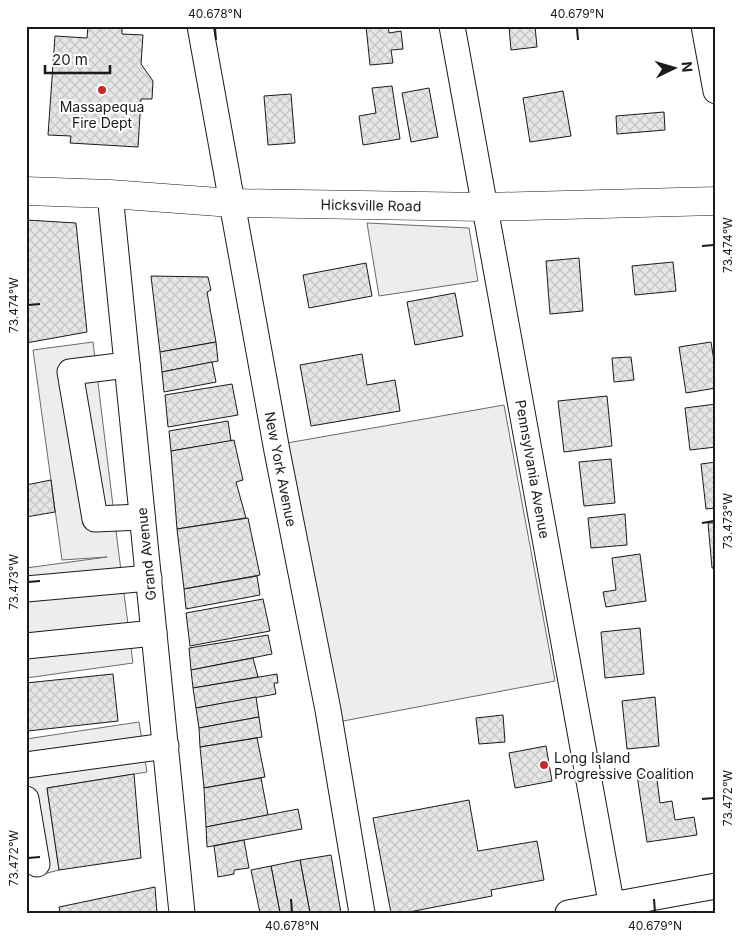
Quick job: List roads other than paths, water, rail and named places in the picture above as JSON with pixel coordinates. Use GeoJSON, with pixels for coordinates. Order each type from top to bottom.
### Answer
{"type":"FeatureCollection","features":[{"type":"Feature","properties":{"kind":"main road","name":"Hicksville Road"},"geometry":{"type":"LineString","coordinates":[[26,191],[110,194],[232,203],[485,207],[716,202]]}},
{"type":"Feature","properties":{"kind":"street","name":"New York Avenue"},"geometry":{"type":"LineString","coordinates":[[200,26],[277,451],[328,710],[362,913]]}},
{"type":"Feature","properties":{"kind":"street","name":"Pennsylvania Avenue"},"geometry":{"type":"LineString","coordinates":[[452,26],[612,909]]}},
{"type":"Feature","properties":{"kind":"street"},"geometry":{"type":"LineString","coordinates":[[704,26],[716,91]]}},
{"type":"Feature","properties":{"kind":"street","name":"Grand Avenue"},"geometry":{"type":"LineString","coordinates":[[110,194],[182,913]]}},
{"type":"Feature","properties":{"kind":"street"},"geometry":{"type":"LineString","coordinates":[[127,365],[70,372],[95,519],[142,517]]}},
{"type":"Feature","properties":{"kind":"street"},"geometry":{"type":"LineString","coordinates":[[26,589],[149,578]]}},
{"type":"Feature","properties":{"kind":"street"},"geometry":{"type":"LineString","coordinates":[[26,646],[154,633]]}},
{"type":"Feature","properties":{"kind":"street"},"geometry":{"type":"LineString","coordinates":[[26,764],[166,746]]}},
{"type":"Feature","properties":{"kind":"street"},"geometry":{"type":"LineString","coordinates":[[26,799],[37,864]]}},
{"type":"Feature","properties":{"kind":"street"},"geometry":{"type":"LineString","coordinates":[[568,913],[612,909],[716,886]]}},
{"type":"Feature","properties":{"kind":"place","name":"Massapequa Fire Dept"},"geometry":{"type":"Point","coordinates":[102,90]}},
{"type":"Feature","properties":{"kind":"place","name":"Long Island Progressive Coalition"},"geometry":{"type":"Point","coordinates":[544,765]}}]}
